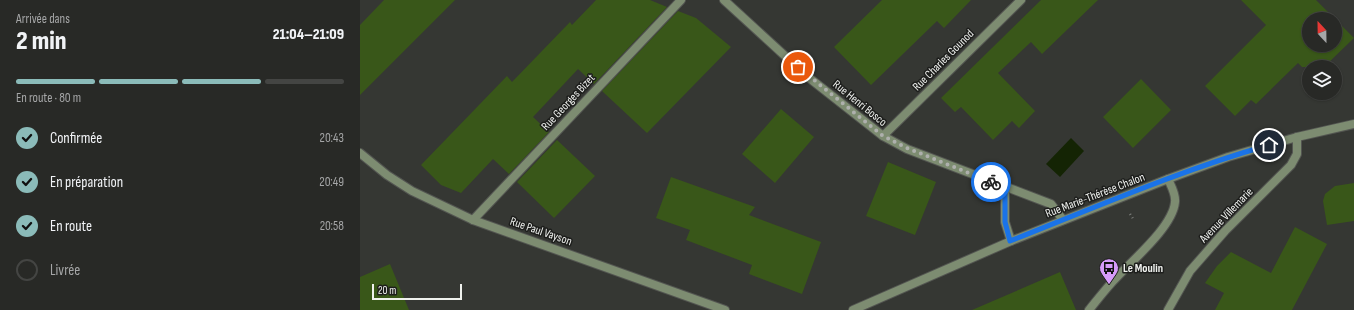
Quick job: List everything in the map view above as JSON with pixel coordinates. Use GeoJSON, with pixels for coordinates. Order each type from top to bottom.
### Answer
{"type":"FeatureCollection","features":[{"type":"Feature","properties":{"kind":"street","name":"Rue Georges Bizet"},"geometry":{"type":"LineString","coordinates":[[474,220],[681,0]]}},
{"type":"Feature","properties":{"kind":"street","name":"Rue Henri Bosco"},"geometry":{"type":"LineString","coordinates":[[724,0],[808,77],[883,136],[907,148],[1051,204],[1063,220]]}},
{"type":"Feature","properties":{"kind":"street","name":"Rue Charles Gounod"},"geometry":{"type":"LineString","coordinates":[[883,136],[1021,0]]}},
{"type":"Feature","properties":{"kind":"street","name":"Rue Marie-Thérèse Chalon"},"geometry":{"type":"LineString","coordinates":[[853,310],[1010,241],[1168,179],[1228,157],[1297,137],[1354,124]]}},
{"type":"Feature","properties":{"kind":"street","name":"Avenue Villemarie"},"geometry":{"type":"LineString","coordinates":[[1168,310],[1190,271],[1225,232],[1291,165],[1297,154],[1297,137]]}},
{"type":"Feature","properties":{"kind":"street","name":"Rue Paul Vayson"},"geometry":{"type":"LineString","coordinates":[[360,153],[387,175],[412,191],[474,220],[725,310]]}},
{"type":"Feature","properties":{"kind":"street"},"geometry":{"type":"LineString","coordinates":[[1089,310],[1109,285],[1160,232],[1170,218],[1175,202],[1174,193],[1168,179]]}},
{"type":"Feature","properties":{"kind":"street"},"geometry":{"type":"LineString","coordinates":[[1005,187],[1005,222],[1010,241]]}},
{"type":"Feature","properties":{"kind":"shaded area"},"geometry":{"type":"Polygon","coordinates":[[[1071,138],[1084,151],[1060,177],[1046,164],[1071,138]]]}},
{"type":"Feature","properties":{"kind":"building"},"geometry":{"type":"Polygon","coordinates":[[[384,0],[455,0],[360,95],[360,25],[384,0]]]}},
{"type":"Feature","properties":{"kind":"building"},"geometry":{"type":"Polygon","coordinates":[[[596,0],[650,0],[667,7],[594,84],[578,69],[533,117],[549,132],[509,174],[493,159],[461,193],[441,185],[421,165],[507,76],[512,82],[570,22],[572,25],[596,0]]]}},
{"type":"Feature","properties":{"kind":"building"},"geometry":{"type":"Polygon","coordinates":[[[882,0],[971,0],[944,28],[937,21],[871,85],[834,47],[882,0]]]}},
{"type":"Feature","properties":{"kind":"building"},"geometry":{"type":"Polygon","coordinates":[[[1041,0],[1098,0],[1042,54],[1031,42],[998,73],[1035,111],[1019,128],[1012,121],[993,140],[961,107],[955,112],[941,98],[1041,0]]]}},
{"type":"Feature","properties":{"kind":"building"},"geometry":{"type":"Polygon","coordinates":[[[1241,0],[1316,0],[1328,12],[1302,12],[1302,52],[1340,52],[1331,60],[1302,60],[1302,67],[1298,63],[1256,104],[1251,100],[1235,116],[1205,86],[1266,25],[1241,0]]]}},
{"type":"Feature","properties":{"kind":"building"},"geometry":{"type":"Polygon","coordinates":[[[678,11],[696,18],[731,47],[647,133],[602,91],[678,11]]]}},
{"type":"Feature","properties":{"kind":"building"},"geometry":{"type":"Polygon","coordinates":[[[1342,26],[1354,38],[1342,50],[1342,26]]]}},
{"type":"Feature","properties":{"kind":"building"},"geometry":{"type":"Polygon","coordinates":[[[1141,79],[1171,110],[1133,148],[1103,117],[1141,79]]]}},
{"type":"Feature","properties":{"kind":"building"},"geometry":{"type":"Polygon","coordinates":[[[781,109],[814,137],[775,183],[742,154],[781,109]]]}},
{"type":"Feature","properties":{"kind":"building"},"geometry":{"type":"Polygon","coordinates":[[[557,140],[595,176],[554,218],[517,182],[557,140]]]}},
{"type":"Feature","properties":{"kind":"building"},"geometry":{"type":"Polygon","coordinates":[[[888,162],[936,182],[915,235],[866,216],[888,162]]]}},
{"type":"Feature","properties":{"kind":"building"},"geometry":{"type":"Polygon","coordinates":[[[671,177],[755,207],[749,215],[821,242],[802,294],[749,274],[752,265],[686,240],[690,230],[656,218],[671,177]]]}},
{"type":"Feature","properties":{"kind":"building"},"geometry":{"type":"Polygon","coordinates":[[[1354,183],[1354,221],[1327,225],[1323,201],[1325,194],[1335,186],[1354,183]]]}},
{"type":"Feature","properties":{"kind":"building"},"geometry":{"type":"Polygon","coordinates":[[[1295,227],[1327,244],[1292,310],[1215,310],[1224,293],[1205,283],[1217,266],[1231,252],[1271,273],[1295,227]]]}},
{"type":"Feature","properties":{"kind":"building"},"geometry":{"type":"Polygon","coordinates":[[[390,264],[409,310],[360,310],[360,277],[390,264]]]}},
{"type":"Feature","properties":{"kind":"building"},"geometry":{"type":"Polygon","coordinates":[[[1060,272],[1076,310],[972,310],[1060,272]]]}},
{"type":"Feature","properties":{"kind":"way so far"},"geometry":{"type":"LineString","coordinates":[[798,67],[808,77],[883,136],[907,148],[991,182]]}},
{"type":"Feature","properties":{"kind":"place","name":"Le Moulin"},"geometry":{"type":"Point","coordinates":[1109,285]}},
{"type":"Feature","properties":{"kind":"route"},"geometry":{"type":"LineString","coordinates":[[991,182],[1005,187],[1005,222],[1010,241],[1168,179],[1228,157],[1269,145]]}}]}
